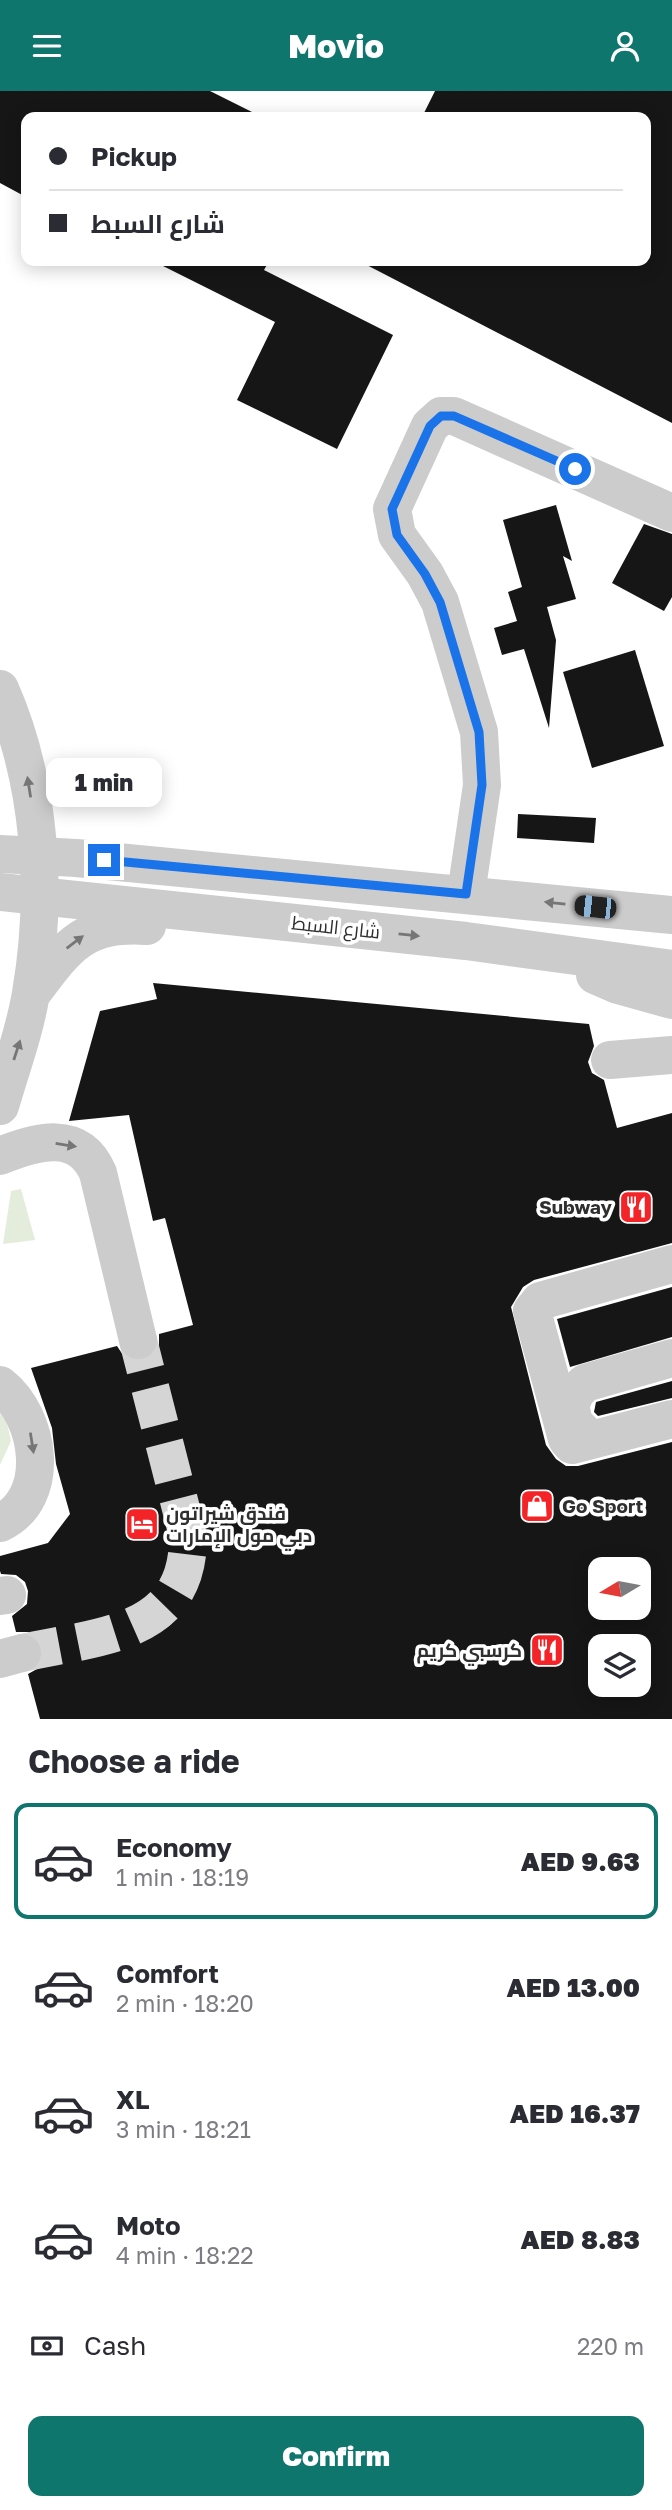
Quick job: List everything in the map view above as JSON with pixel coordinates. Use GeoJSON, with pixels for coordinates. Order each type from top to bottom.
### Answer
{"type":"FeatureCollection","features":[{"type":"Feature","properties":{"kind":"street"},"geometry":{"type":"LineString","coordinates":[[466,894],[482,785],[479,732],[440,602],[425,574],[397,535],[392,509],[430,426],[441,416],[454,416],[672,513]]}},
{"type":"Feature","properties":{"kind":"street"},"geometry":{"type":"LineString","coordinates":[[0,689],[29,780],[40,897],[40,927],[31,994],[0,1106]]}},
{"type":"Feature","properties":{"kind":"street"},"geometry":{"type":"LineString","coordinates":[[0,854],[38,855],[672,915]]}},
{"type":"Feature","properties":{"kind":"street","name":"شارع السبط"},"geometry":{"type":"LineString","coordinates":[[0,892],[528,948],[672,969]]}},
{"type":"Feature","properties":{"kind":"street"},"geometry":{"type":"LineString","coordinates":[[31,994],[63,951],[96,929],[131,925],[188,929],[218,923],[232,916]]}},
{"type":"Feature","properties":{"kind":"street"},"geometry":{"type":"LineString","coordinates":[[528,948],[618,985],[672,1000]]}},
{"type":"Feature","properties":{"kind":"street"},"geometry":{"type":"LineString","coordinates":[[618,985],[646,1010],[672,1027]]}},
{"type":"Feature","properties":{"kind":"street"},"geometry":{"type":"LineString","coordinates":[[610,1060],[672,1055]]}},
{"type":"Feature","properties":{"kind":"street"},"geometry":{"type":"LineString","coordinates":[[0,1156],[33,1146],[66,1143],[80,1148],[92,1159],[138,1340]]}},
{"type":"Feature","properties":{"kind":"street"},"geometry":{"type":"LineString","coordinates":[[672,1264],[534,1305],[533,1315],[565,1394],[567,1439],[572,1445],[672,1418]]}},
{"type":"Feature","properties":{"kind":"street"},"geometry":{"type":"LineString","coordinates":[[565,1394],[585,1383],[672,1358]]}},
{"type":"Feature","properties":{"kind":"street"},"geometry":{"type":"LineString","coordinates":[[565,1394],[672,1365]]}},
{"type":"Feature","properties":{"kind":"street"},"geometry":{"type":"LineString","coordinates":[[0,1385],[13,1395],[24,1411],[34,1441],[34,1473],[25,1503],[0,1523]]}},
{"type":"Feature","properties":{"kind":"green space"},"geometry":{"type":"Polygon","coordinates":[[[21,1189],[35,1240],[3,1244],[11,1191],[21,1189]]]}},
{"type":"Feature","properties":{"kind":"green space"},"geometry":{"type":"Polygon","coordinates":[[[0,1393],[11,1441],[0,1465],[0,1393]]]}},
{"type":"Feature","properties":{"kind":"building"},"geometry":{"type":"Polygon","coordinates":[[[0,91],[210,91],[252,112],[21,112],[21,194],[0,183],[0,91]]]}},
{"type":"Feature","properties":{"kind":"building"},"geometry":{"type":"Polygon","coordinates":[[[435,91],[672,91],[672,423],[369,266],[651,266],[651,112],[424,112],[435,91]]]}},
{"type":"Feature","properties":{"kind":"building"},"geometry":{"type":"Polygon","coordinates":[[[163,266],[266,266],[264,270],[393,335],[337,449],[237,400],[275,322],[163,266]]]}},
{"type":"Feature","properties":{"kind":"building"},"geometry":{"type":"Polygon","coordinates":[[[556,505],[572,561],[563,556],[576,599],[547,607],[556,640],[549,728],[524,649],[502,655],[494,628],[517,621],[508,592],[522,587],[503,520],[556,505]]]}},
{"type":"Feature","properties":{"kind":"building"},"geometry":{"type":"Polygon","coordinates":[[[644,524],[672,534],[672,597],[664,611],[612,583],[644,524]]]}},
{"type":"Feature","properties":{"kind":"building"},"geometry":{"type":"Polygon","coordinates":[[[635,650],[664,746],[592,768],[563,672],[635,650]]]}},
{"type":"Feature","properties":{"kind":"building"},"geometry":{"type":"Polygon","coordinates":[[[518,814],[596,818],[594,843],[517,838],[518,814]]]}},
{"type":"Feature","properties":{"kind":"building"},"geometry":{"type":"Polygon","coordinates":[[[153,983],[589,1024],[594,1046],[588,1062],[592,1073],[604,1080],[617,1128],[672,1113],[672,1243],[534,1280],[523,1287],[511,1307],[546,1445],[556,1459],[566,1466],[578,1466],[672,1442],[672,1719],[40,1719],[28,1674],[37,1669],[43,1659],[43,1647],[38,1638],[28,1632],[16,1632],[12,1616],[27,1604],[28,1591],[25,1582],[16,1575],[1,1574],[0,1571],[0,1556],[48,1543],[70,1514],[56,1464],[52,1428],[31,1368],[117,1346],[131,1361],[144,1361],[159,1347],[159,1334],[193,1325],[165,1218],[153,1221],[129,1115],[69,1121],[100,1011],[157,999],[153,983]]]}},
{"type":"Feature","properties":{"kind":"building"},"geometry":{"type":"Polygon","coordinates":[[[672,1287],[672,1337],[570,1367],[557,1319],[672,1287]]]}},
{"type":"Feature","properties":{"kind":"building"},"geometry":{"type":"Polygon","coordinates":[[[672,1381],[672,1398],[598,1416],[594,1412],[596,1402],[672,1381]]]}},
{"type":"Feature","properties":{"kind":"tunnel"},"geometry":{"type":"LineString","coordinates":[[22,1653],[80,1642],[134,1626],[156,1612],[173,1594],[184,1569],[188,1536],[138,1340]]}},
{"type":"Feature","properties":{"kind":"place","name":"Subway"},"geometry":{"type":"Point","coordinates":[636,1207]}},
{"type":"Feature","properties":{"kind":"place","name":"Go Sport"},"geometry":{"type":"Point","coordinates":[537,1506]}},
{"type":"Feature","properties":{"kind":"place","name":"فندق شيراتون دبي مول الإمارات"},"geometry":{"type":"Point","coordinates":[142,1524]}},
{"type":"Feature","properties":{"kind":"place","name":"كرسبي كريم"},"geometry":{"type":"Point","coordinates":[547,1650]}},
{"type":"Feature","properties":{"kind":"route"},"geometry":{"type":"LineString","coordinates":[[104,860],[466,894],[478,828],[482,785],[479,732],[440,602],[425,574],[397,535],[392,509],[430,426],[441,416],[454,416],[575,469]]}}]}
